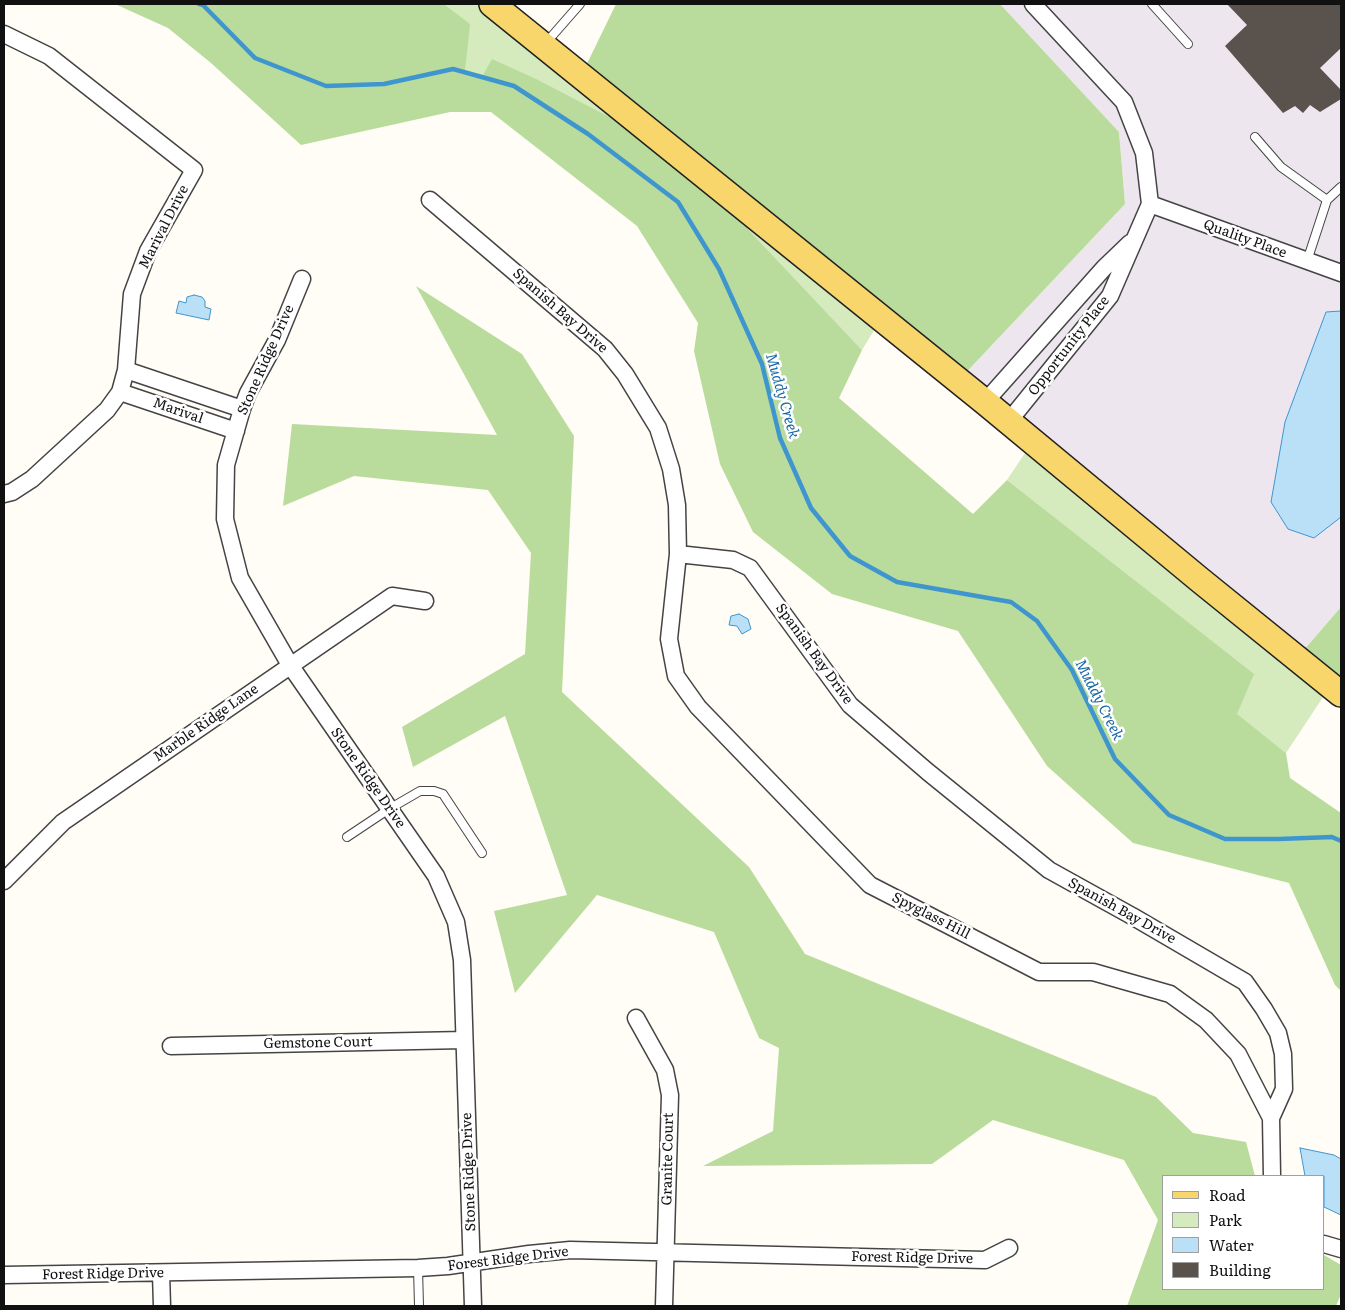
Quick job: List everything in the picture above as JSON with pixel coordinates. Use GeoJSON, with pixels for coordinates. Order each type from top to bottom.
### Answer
{"type":"FeatureCollection","features":[{"type":"Feature","properties":{"kind":"main road"},"geometry":{"type":"LineString","coordinates":[[492,4],[985,402],[1341,694]]}},
{"type":"Feature","properties":{"kind":"street","name":"Opportunity Place"},"geometry":{"type":"LineString","coordinates":[[1009,422],[1110,296],[1150,204],[1144,153],[1124,102],[1033,4]]}},
{"type":"Feature","properties":{"kind":"street","name":"Marival Drive"},"geometry":{"type":"LineString","coordinates":[[4,34],[49,56],[194,170],[148,251],[132,294],[126,370],[120,392],[106,410],[32,479],[12,492],[4,494]]}},
{"type":"Feature","properties":{"kind":"street","name":"Spanish Bay Drive"},"geometry":{"type":"LineString","coordinates":[[430,200],[605,349],[625,374],[658,428],[671,469],[677,505],[678,554],[733,560],[750,568],[850,706],[928,772],[1049,870],[1140,920],[1245,982],[1278,1033],[1283,1054],[1284,1089],[1271,1118]]}},
{"type":"Feature","properties":{"kind":"street","name":"Quality Place"},"geometry":{"type":"LineString","coordinates":[[1150,204],[1341,273]]}},
{"type":"Feature","properties":{"kind":"street","name":"Opportunity Place"},"geometry":{"type":"LineString","coordinates":[[985,402],[1104,268],[1136,238]]}},
{"type":"Feature","properties":{"kind":"street","name":"Stone Ridge Drive"},"geometry":{"type":"LineString","coordinates":[[302,279],[276,340],[242,409],[226,465],[225,519],[240,578],[290,665],[436,876],[456,922],[462,960],[473,1306]]}},
{"type":"Feature","properties":{"kind":"street","name":"Marival"},"geometry":{"type":"LineString","coordinates":[[126,370],[242,409]]}},
{"type":"Feature","properties":{"kind":"street","name":"Marival"},"geometry":{"type":"LineString","coordinates":[[120,392],[236,431]]}},
{"type":"Feature","properties":{"kind":"street","name":"Spyglass Hill"},"geometry":{"type":"LineString","coordinates":[[678,554],[669,639],[676,676],[698,707],[870,885],[1039,972],[1093,972],[1170,994],[1206,1020],[1238,1054],[1271,1118],[1272,1175]]}},
{"type":"Feature","properties":{"kind":"street","name":"Marble Ridge Lane"},"geometry":{"type":"LineString","coordinates":[[4,881],[63,822],[392,596],[425,601]]}},
{"type":"Feature","properties":{"kind":"street","name":"Granite Court"},"geometry":{"type":"LineString","coordinates":[[636,1018],[665,1070],[670,1096],[664,1306]]}},
{"type":"Feature","properties":{"kind":"street","name":"Gemstone Court"},"geometry":{"type":"LineString","coordinates":[[171,1046],[464,1040]]}},
{"type":"Feature","properties":{"kind":"street"},"geometry":{"type":"LineString","coordinates":[[1325,1244],[1341,1249]]}},
{"type":"Feature","properties":{"kind":"street","name":"Forest Ridge Drive"},"geometry":{"type":"LineString","coordinates":[[4,1276],[418,1268],[570,1250],[985,1260],[1009,1248]]}},
{"type":"Feature","properties":{"kind":"street"},"geometry":{"type":"LineString","coordinates":[[161,1273],[162,1306]]}},
{"type":"Feature","properties":{"kind":"lane"},"geometry":{"type":"LineString","coordinates":[[544,45],[580,4]]}},
{"type":"Feature","properties":{"kind":"lane"},"geometry":{"type":"LineString","coordinates":[[1152,4],[1188,44]]}},
{"type":"Feature","properties":{"kind":"lane"},"geometry":{"type":"LineString","coordinates":[[1256,137],[1281,167],[1327,200]]}},
{"type":"Feature","properties":{"kind":"lane"},"geometry":{"type":"LineString","coordinates":[[1307,261],[1327,200],[1341,187]]}},
{"type":"Feature","properties":{"kind":"lane"},"geometry":{"type":"LineString","coordinates":[[347,837],[389,808],[420,791],[434,791],[443,794],[482,853]]}},
{"type":"Feature","properties":{"kind":"lane"},"geometry":{"type":"LineString","coordinates":[[418,1268],[418,1306]]}},
{"type":"Feature","properties":{"kind":"shaded area"},"geometry":{"type":"Polygon","coordinates":[[[1000,4],[1341,4],[1341,607],[1297,658],[958,381],[1125,204],[1119,132],[1000,4]]]}},
{"type":"Feature","properties":{"kind":"green space"},"geometry":{"type":"Polygon","coordinates":[[[115,4],[444,4],[470,24],[465,72],[482,77],[492,59],[536,79],[671,149],[581,76],[616,4],[1000,4],[1119,132],[1125,204],[958,381],[676,153],[862,350],[839,398],[973,514],[1007,480],[1254,674],[1237,714],[1286,753],[1290,778],[1341,813],[1341,991],[1335,985],[1289,883],[1133,843],[1047,766],[958,631],[832,594],[753,532],[720,464],[694,351],[698,323],[637,226],[491,112],[450,112],[301,145],[211,63],[168,28],[115,4]]]}},
{"type":"Feature","properties":{"kind":"green space"},"geometry":{"type":"Polygon","coordinates":[[[444,4],[492,4],[671,149],[493,60],[482,77],[465,72],[469,24],[444,4]]]}},
{"type":"Feature","properties":{"kind":"green space"},"geometry":{"type":"Polygon","coordinates":[[[675,152],[881,319],[862,350],[675,152]]]}},
{"type":"Feature","properties":{"kind":"green space"},"geometry":{"type":"Polygon","coordinates":[[[416,286],[522,354],[574,436],[562,692],[749,867],[805,954],[1156,1097],[1193,1133],[1246,1142],[1255,1175],[1162,1175],[1162,1290],[1325,1290],[1325,1256],[1341,1265],[1341,1294],[1336,1306],[1127,1306],[1158,1220],[1124,1160],[993,1120],[932,1164],[703,1166],[773,1131],[779,1048],[759,1038],[714,932],[597,895],[515,993],[494,911],[567,895],[505,716],[413,767],[402,727],[525,654],[531,553],[488,490],[354,476],[283,506],[292,424],[497,435],[416,286]]]}},
{"type":"Feature","properties":{"kind":"green space"},"geometry":{"type":"Polygon","coordinates":[[[1033,441],[1331,685],[1286,753],[1236,714],[1253,674],[1007,480],[1033,441]]]}},
{"type":"Feature","properties":{"kind":"green space"},"geometry":{"type":"Polygon","coordinates":[[[1341,607],[1341,694],[1297,658],[1341,607]]]}},
{"type":"Feature","properties":{"kind":"water"},"geometry":{"type":"Polygon","coordinates":[[[194,295],[202,297],[205,301],[205,307],[211,309],[209,320],[176,313],[179,301],[186,303],[187,297],[194,295]]]}},
{"type":"Feature","properties":{"kind":"water"},"geometry":{"type":"Polygon","coordinates":[[[1341,311],[1341,517],[1314,538],[1288,529],[1271,502],[1285,422],[1326,312],[1341,311]]]}},
{"type":"Feature","properties":{"kind":"water"},"geometry":{"type":"Polygon","coordinates":[[[739,614],[748,619],[751,629],[742,634],[737,626],[729,625],[731,616],[739,614]]]}},
{"type":"Feature","properties":{"kind":"water"},"geometry":{"type":"Polygon","coordinates":[[[1300,1148],[1334,1155],[1341,1159],[1341,1215],[1325,1207],[1325,1175],[1305,1175],[1300,1148]]]}},
{"type":"Feature","properties":{"kind":"building"},"geometry":{"type":"Polygon","coordinates":[[[1227,4],[1341,4],[1341,48],[1320,68],[1341,90],[1341,99],[1320,112],[1310,105],[1303,113],[1295,106],[1283,113],[1225,46],[1247,25],[1227,4]]]}},
{"type":"Feature","properties":{"kind":"waterway","name":"Muddy Creek"},"geometry":{"type":"LineString","coordinates":[[199,4],[203,5],[255,58],[326,86],[384,84],[453,69],[514,86],[588,134],[678,202],[719,269],[762,364],[780,438],[811,508],[850,556],[897,582],[1011,602],[1037,621],[1072,670],[1115,759],[1169,815],[1225,839],[1332,837],[1341,841]]}}]}
